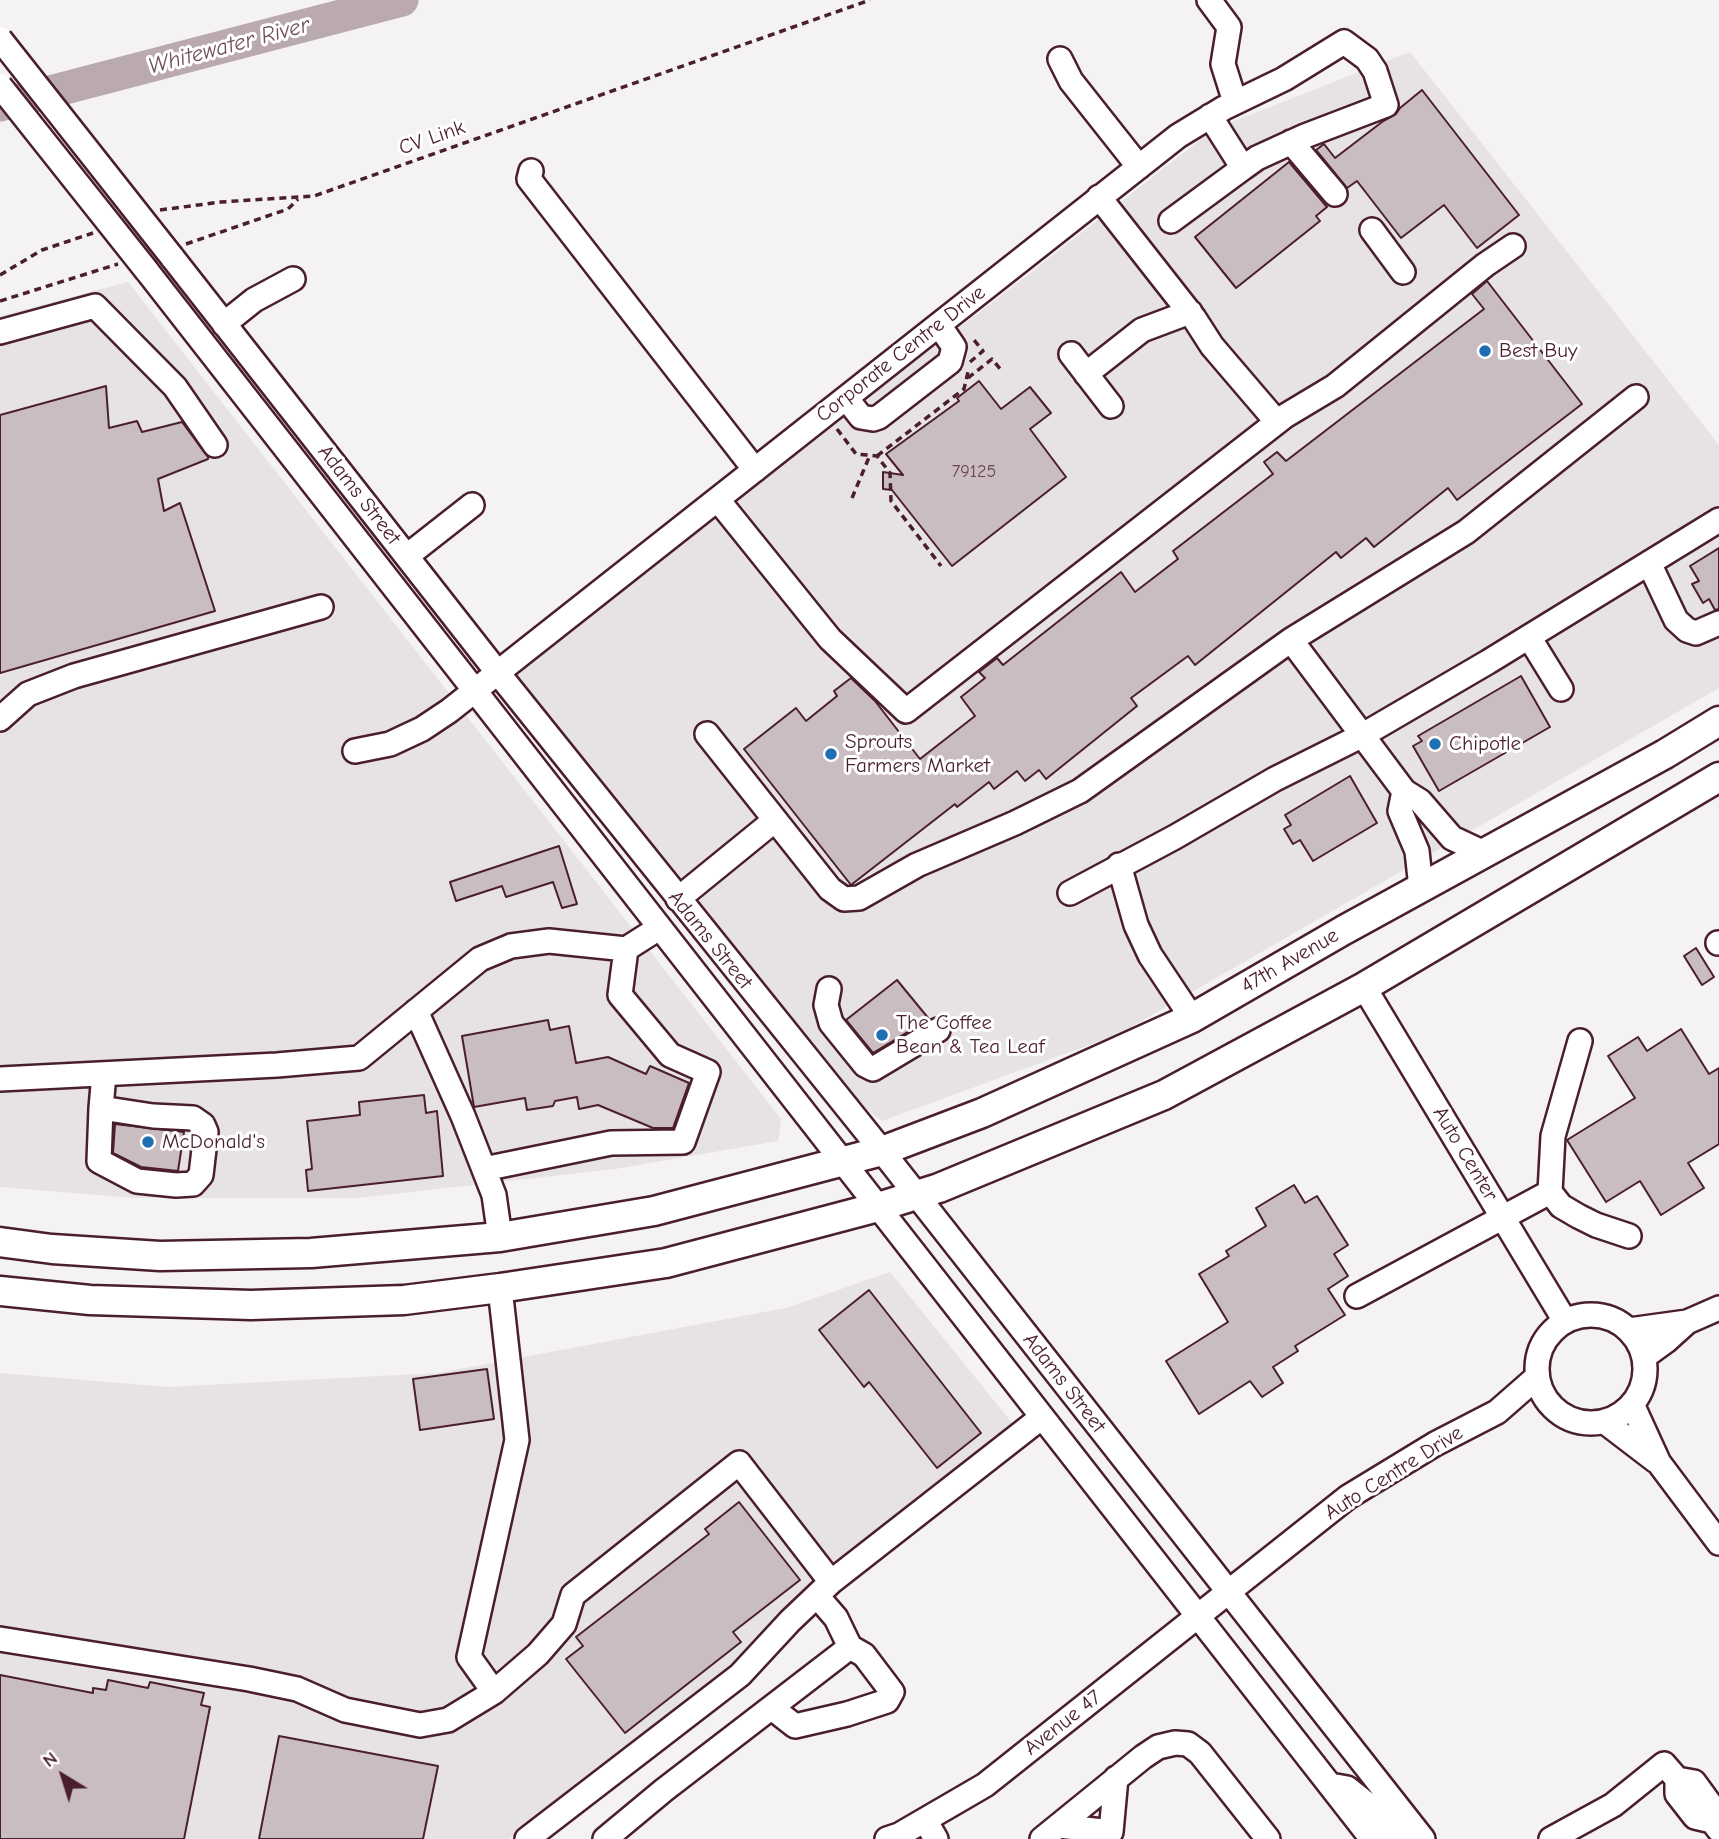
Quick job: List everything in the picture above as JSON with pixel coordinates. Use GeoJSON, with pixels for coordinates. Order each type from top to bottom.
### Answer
{"type":"FeatureCollection","features":[{"type":"Feature","properties":{"kind":"main road","name":"47th Avenue"},"geometry":{"type":"LineString","coordinates":[[0,1242],[52,1249],[160,1256],[311,1253],[500,1237],[654,1211],[882,1152],[982,1113],[1192,1017],[1719,721]]}},
{"type":"Feature","properties":{"kind":"main road"},"geometry":{"type":"LineString","coordinates":[[0,1291],[90,1300],[251,1305],[404,1300],[500,1289],[666,1264],[878,1207],[917,1195],[1164,1095],[1364,987],[1719,777]]}},
{"type":"Feature","properties":{"kind":"street"},"geometry":{"type":"LineString","coordinates":[[1209,0],[1228,27],[1223,64],[1235,102]]}},
{"type":"Feature","properties":{"kind":"street","name":"Adams Street"},"geometry":{"type":"LineString","coordinates":[[0,38],[498,673],[917,1195],[1423,1839]]}},
{"type":"Feature","properties":{"kind":"street","name":"Corporate Centre Drive"},"geometry":{"type":"LineString","coordinates":[[355,751],[390,744],[422,729],[498,673],[1178,136],[1235,102],[1284,79],[1344,42],[1367,59],[1375,71],[1386,105],[1291,142]]}},
{"type":"Feature","properties":{"kind":"street"},"geometry":{"type":"LineString","coordinates":[[1060,59],[1071,81],[1139,167]]}},
{"type":"Feature","properties":{"kind":"street","name":"Adams Street"},"geometry":{"type":"LineString","coordinates":[[0,86],[1372,1839]]}},
{"type":"Feature","properties":{"kind":"street"},"geometry":{"type":"LineString","coordinates":[[1210,116],[1243,168]]}},
{"type":"Feature","properties":{"kind":"street"},"geometry":{"type":"LineString","coordinates":[[1171,220],[1257,158],[1291,142],[1335,194]]}},
{"type":"Feature","properties":{"kind":"street"},"geometry":{"type":"LineString","coordinates":[[530,171],[529,179],[755,470]]}},
{"type":"Feature","properties":{"kind":"street"},"geometry":{"type":"LineString","coordinates":[[1100,197],[1192,315],[1212,346],[1277,422]]}},
{"type":"Feature","properties":{"kind":"street"},"geometry":{"type":"LineString","coordinates":[[1373,230],[1403,272]]}},
{"type":"Feature","properties":{"kind":"street"},"geometry":{"type":"LineString","coordinates":[[718,500],[830,639],[906,711],[1277,422],[1335,386],[1485,265],[1513,246]]}},
{"type":"Feature","properties":{"kind":"street"},"geometry":{"type":"LineString","coordinates":[[224,324],[254,300],[293,279]]}},
{"type":"Feature","properties":{"kind":"street"},"geometry":{"type":"LineString","coordinates":[[0,332],[95,306],[175,387],[215,445]]}},
{"type":"Feature","properties":{"kind":"street"},"geometry":{"type":"LineString","coordinates":[[1086,374],[1142,330],[1192,315]]}},
{"type":"Feature","properties":{"kind":"street"},"geometry":{"type":"LineString","coordinates":[[846,398],[861,417],[873,419],[950,362],[954,347],[939,325]]}},
{"type":"Feature","properties":{"kind":"street"},"geometry":{"type":"LineString","coordinates":[[1071,354],[1111,406]]}},
{"type":"Feature","properties":{"kind":"street"},"geometry":{"type":"LineString","coordinates":[[707,734],[836,895],[844,899],[859,898],[917,865],[1080,791],[1291,640],[1466,533],[1636,397]]}},
{"type":"Feature","properties":{"kind":"street"},"geometry":{"type":"LineString","coordinates":[[407,556],[472,505]]}},
{"type":"Feature","properties":{"kind":"street"},"geometry":{"type":"LineString","coordinates":[[1070,893],[1275,779],[1363,735],[1530,637],[1719,520]]}},
{"type":"Feature","properties":{"kind":"street"},"geometry":{"type":"LineString","coordinates":[[1649,563],[1676,620],[1687,630],[1696,633],[1719,623]]}},
{"type":"Feature","properties":{"kind":"street"},"geometry":{"type":"LineString","coordinates":[[0,719],[27,694],[74,676],[321,607]]}},
{"type":"Feature","properties":{"kind":"street"},"geometry":{"type":"LineString","coordinates":[[1530,637],[1561,689]]}},
{"type":"Feature","properties":{"kind":"street"},"geometry":{"type":"LineString","coordinates":[[1291,640],[1404,792],[1420,801],[1452,838],[1484,853]]}},
{"type":"Feature","properties":{"kind":"street"},"geometry":{"type":"LineString","coordinates":[[1404,792],[1400,811],[1417,851],[1421,888]]}},
{"type":"Feature","properties":{"kind":"street"},"geometry":{"type":"LineString","coordinates":[[678,900],[775,820]]}},
{"type":"Feature","properties":{"kind":"street"},"geometry":{"type":"LineString","coordinates":[[1119,865],[1136,925],[1150,955],[1192,1017]]}},
{"type":"Feature","properties":{"kind":"street"},"geometry":{"type":"LineString","coordinates":[[0,1079],[277,1065],[359,1058],[480,958],[511,946],[549,941],[626,949],[659,928]]}},
{"type":"Feature","properties":{"kind":"street"},"geometry":{"type":"LineString","coordinates":[[484,1169],[611,1143],[683,1142],[708,1072],[670,1055],[620,995],[626,949]]}},
{"type":"Feature","properties":{"kind":"street","name":"Auto Center"},"geometry":{"type":"LineString","coordinates":[[1364,987],[1565,1321]]}},
{"type":"Feature","properties":{"kind":"street"},"geometry":{"type":"LineString","coordinates":[[829,989],[826,1005],[831,1024],[865,1065],[873,1069],[938,1030]]}},
{"type":"Feature","properties":{"kind":"street"},"geometry":{"type":"LineString","coordinates":[[416,1011],[494,1195],[500,1237]]}},
{"type":"Feature","properties":{"kind":"street"},"geometry":{"type":"LineString","coordinates":[[1580,1041],[1553,1136],[1550,1192],[1561,1206],[1578,1216],[1629,1236]]}},
{"type":"Feature","properties":{"kind":"street"},"geometry":{"type":"LineString","coordinates":[[101,1108],[143,1115],[193,1118],[203,1125],[206,1132],[201,1175],[193,1184],[137,1181],[99,1161],[101,1108],[104,1074]]}},
{"type":"Feature","properties":{"kind":"street"},"geometry":{"type":"LineString","coordinates":[[1357,1296],[1550,1192]]}},
{"type":"Feature","properties":{"kind":"street"},"geometry":{"type":"LineString","coordinates":[[494,1692],[469,1657],[517,1440],[500,1289]]}},
{"type":"Feature","properties":{"kind":"street"},"geometry":{"type":"LineString","coordinates":[[1629,1330],[1687,1322],[1719,1308]]}},
{"type":"Feature","properties":{"kind":"street"},"geometry":{"type":"LineString","coordinates":[[1581,1315],[1598,1315],[1615,1320],[1629,1330],[1644,1357],[1644,1382],[1632,1404],[1620,1415],[1605,1422],[1571,1420],[1556,1412],[1541,1388],[1537,1360],[1542,1345],[1552,1331],[1565,1321],[1581,1315]]}},
{"type":"Feature","properties":{"kind":"street"},"geometry":{"type":"LineString","coordinates":[[1644,1357],[1667,1341],[1687,1322]]}},
{"type":"Feature","properties":{"kind":"street","name":"Auto Centre Drive"},"geometry":{"type":"LineString","coordinates":[[1229,1592],[1348,1497],[1435,1444],[1541,1388]]}},
{"type":"Feature","properties":{"kind":"street"},"geometry":{"type":"LineString","coordinates":[[1632,1404],[1659,1463],[1719,1543]]}},
{"type":"Feature","properties":{"kind":"street"},"geometry":{"type":"LineString","coordinates":[[527,1839],[740,1675],[824,1589],[1042,1418]]}},
{"type":"Feature","properties":{"kind":"street"},"geometry":{"type":"LineString","coordinates":[[1605,1422],[1659,1463]]}},
{"type":"Feature","properties":{"kind":"street"},"geometry":{"type":"LineString","coordinates":[[0,1639],[249,1679],[297,1689],[345,1710],[420,1725],[448,1720],[494,1692],[538,1654],[564,1623],[573,1595],[739,1463],[824,1589],[850,1647],[864,1655],[883,1676],[892,1692],[887,1700],[847,1714],[795,1726],[772,1708]]}},
{"type":"Feature","properties":{"kind":"street","name":"Avenue 47"},"geometry":{"type":"LineString","coordinates":[[887,1839],[930,1829],[1229,1592]]}},
{"type":"Feature","properties":{"kind":"street"},"geometry":{"type":"LineString","coordinates":[[605,1839],[664,1790],[850,1647]]}},
{"type":"Feature","properties":{"kind":"street"},"geometry":{"type":"LineString","coordinates":[[1050,1832],[1158,1747],[1175,1743],[1188,1744],[1200,1754],[1268,1839]]}},
{"type":"Feature","properties":{"kind":"street"},"geometry":{"type":"LineString","coordinates":[[1552,1839],[1670,1772],[1677,1794],[1695,1817],[1715,1826]]}},
{"type":"Feature","properties":{"kind":"street"},"geometry":{"type":"LineString","coordinates":[[1050,1832],[1111,1832],[1116,1779]]}},
{"type":"Feature","properties":{"kind":"street"},"geometry":{"type":"LineString","coordinates":[[1329,1784],[1347,1788],[1357,1796],[1397,1839]]}},
{"type":"Feature","properties":{"kind":"path","name":"CV Link"},"geometry":{"type":"LineString","coordinates":[[156,212],[168,208],[221,202],[314,197],[870,0]]}},
{"type":"Feature","properties":{"kind":"path"},"geometry":{"type":"LineString","coordinates":[[171,255],[181,245],[288,209],[299,198]]}},
{"type":"Feature","properties":{"kind":"path"},"geometry":{"type":"LineString","coordinates":[[0,275],[42,250],[105,229]]}},
{"type":"Feature","properties":{"kind":"path"},"geometry":{"type":"LineString","coordinates":[[0,301],[117,265],[133,253]]}},
{"type":"Feature","properties":{"kind":"path"},"geometry":{"type":"LineString","coordinates":[[966,379],[992,359],[1001,370]]}},
{"type":"Feature","properties":{"kind":"path"},"geometry":{"type":"LineString","coordinates":[[836,428],[856,454],[877,456],[890,473],[891,500],[941,566]]}},
{"type":"Feature","properties":{"kind":"path"},"geometry":{"type":"LineString","coordinates":[[852,498],[870,455]]}},
{"type":"Feature","properties":{"kind":"path"},"geometry":{"type":"LineString","coordinates":[[890,481],[898,482]]}},
{"type":"Feature","properties":{"kind":"shaded area"},"geometry":{"type":"Polygon","coordinates":[[[1410,52],[1719,445],[1719,688],[1119,1034],[882,1121],[856,1101],[712,919],[592,774],[509,663],[980,312],[1214,129],[1410,52]]]}},
{"type":"Feature","properties":{"kind":"shaded area"},"geometry":{"type":"Polygon","coordinates":[[[128,282],[781,1119],[778,1141],[615,1169],[357,1198],[135,1198],[0,1187],[0,316],[128,282]]]}},
{"type":"Feature","properties":{"kind":"shaded area"},"geometry":{"type":"Polygon","coordinates":[[[890,1272],[1025,1439],[509,1839],[0,1839],[0,1373],[168,1387],[438,1373],[786,1308],[890,1272]]]}},
{"type":"Feature","properties":{"kind":"building"},"geometry":{"type":"Polygon","coordinates":[[[1422,90],[1519,215],[1477,248],[1444,205],[1401,238],[1357,181],[1347,188],[1316,150],[1324,144],[1335,158],[1396,114],[1422,90]]]}},
{"type":"Feature","properties":{"kind":"building"},"geometry":{"type":"Polygon","coordinates":[[[1289,162],[1327,207],[1316,216],[1320,221],[1236,288],[1195,237],[1289,162]]]}},
{"type":"Feature","properties":{"kind":"building"},"geometry":{"type":"Polygon","coordinates":[[[1487,281],[1582,404],[1457,500],[1448,488],[1374,547],[1366,538],[1341,558],[1336,552],[1195,665],[1188,656],[1131,698],[1137,706],[1046,779],[1039,770],[1025,781],[1017,771],[994,789],[989,782],[957,807],[955,804],[851,885],[744,749],[796,708],[806,721],[837,696],[834,691],[851,678],[875,701],[920,759],[975,716],[961,697],[985,678],[979,672],[997,658],[1003,665],[1121,572],[1135,592],[1178,559],[1173,551],[1273,474],[1264,462],[1277,452],[1286,461],[1484,309],[1472,294],[1487,281]]]}},
{"type":"Feature","properties":{"kind":"building"},"geometry":{"type":"Polygon","coordinates":[[[979,381],[1001,409],[1030,387],[1051,413],[1030,429],[1066,477],[952,566],[892,490],[883,489],[883,472],[903,475],[886,454],[959,401],[957,398],[979,381]]]}},
{"type":"Feature","properties":{"kind":"building"},"geometry":{"type":"Polygon","coordinates":[[[106,386],[109,428],[137,421],[142,432],[182,422],[208,457],[158,479],[164,511],[180,503],[215,611],[0,673],[0,415],[106,386]]]}},
{"type":"Feature","properties":{"kind":"building"},"geometry":{"type":"Polygon","coordinates":[[[1719,548],[1719,609],[1715,610],[1709,599],[1703,603],[1692,584],[1699,581],[1690,566],[1719,548]]]}},
{"type":"Feature","properties":{"kind":"building"},"geometry":{"type":"Polygon","coordinates":[[[1521,676],[1550,727],[1439,791],[1413,746],[1422,741],[1418,736],[1521,676]]]}},
{"type":"Feature","properties":{"kind":"building"},"geometry":{"type":"Polygon","coordinates":[[[1350,776],[1377,823],[1313,861],[1300,840],[1293,844],[1284,829],[1291,825],[1285,815],[1350,776]]]}},
{"type":"Feature","properties":{"kind":"building"},"geometry":{"type":"Polygon","coordinates":[[[559,846],[577,904],[562,908],[553,882],[506,897],[502,886],[456,901],[450,882],[559,846]]]}},
{"type":"Feature","properties":{"kind":"building"},"geometry":{"type":"Polygon","coordinates":[[[1696,948],[1714,977],[1702,985],[1684,956],[1696,948]]]}},
{"type":"Feature","properties":{"kind":"building","name":"The Coffee Bean & Tea Leaf"},"geometry":{"type":"Polygon","coordinates":[[[897,980],[929,1019],[873,1053],[846,1020],[897,980]]]}},
{"type":"Feature","properties":{"kind":"building"},"geometry":{"type":"Polygon","coordinates":[[[548,1020],[550,1030],[569,1026],[576,1063],[608,1057],[646,1074],[650,1066],[689,1083],[673,1128],[653,1128],[598,1105],[579,1109],[577,1097],[555,1101],[553,1106],[527,1110],[525,1098],[474,1107],[462,1036],[548,1020]]]}},
{"type":"Feature","properties":{"kind":"building"},"geometry":{"type":"Polygon","coordinates":[[[1681,1029],[1709,1074],[1719,1068],[1719,1144],[1688,1163],[1704,1188],[1661,1215],[1640,1181],[1606,1202],[1567,1140],[1635,1098],[1608,1056],[1638,1037],[1647,1051],[1681,1029]]]}},
{"type":"Feature","properties":{"kind":"building"},"geometry":{"type":"Polygon","coordinates":[[[424,1095],[426,1113],[437,1111],[443,1176],[308,1191],[306,1170],[312,1169],[307,1121],[360,1115],[359,1102],[424,1095]]]}},
{"type":"Feature","properties":{"kind":"building","name":"McDonald's"},"geometry":{"type":"Polygon","coordinates":[[[115,1124],[184,1132],[178,1171],[141,1167],[113,1153],[115,1124]]]}},
{"type":"Feature","properties":{"kind":"building"},"geometry":{"type":"Polygon","coordinates":[[[1294,1185],[1305,1203],[1317,1196],[1348,1245],[1334,1254],[1348,1276],[1328,1289],[1345,1315],[1295,1346],[1298,1351],[1273,1367],[1283,1383],[1262,1397],[1250,1381],[1199,1414],[1166,1361],[1228,1322],[1199,1274],[1229,1256],[1226,1251],[1266,1226],[1256,1208],[1294,1185]]]}},
{"type":"Feature","properties":{"kind":"building"},"geometry":{"type":"Polygon","coordinates":[[[869,1290],[981,1433],[937,1468],[869,1382],[864,1387],[819,1330],[869,1290]]]}},
{"type":"Feature","properties":{"kind":"building"},"geometry":{"type":"Polygon","coordinates":[[[487,1369],[494,1419],[420,1430],[413,1379],[487,1369]]]}},
{"type":"Feature","properties":{"kind":"building"},"geometry":{"type":"Polygon","coordinates":[[[739,1502],[800,1580],[733,1632],[741,1642],[625,1733],[566,1659],[583,1646],[576,1637],[709,1534],[705,1529],[739,1502]]]}},
{"type":"Feature","properties":{"kind":"building"},"geometry":{"type":"Polygon","coordinates":[[[0,1675],[93,1693],[93,1688],[106,1690],[108,1680],[148,1688],[150,1682],[204,1693],[201,1705],[210,1707],[184,1839],[0,1839],[0,1675]]]}},
{"type":"Feature","properties":{"kind":"building"},"geometry":{"type":"Polygon","coordinates":[[[279,1736],[438,1766],[423,1839],[259,1839],[279,1736]]]}},
{"type":"Feature","properties":{"kind":"waterway","name":"Whitewater River"},"geometry":{"type":"LineString","coordinates":[[0,105],[402,0]]}},
{"type":"Feature","properties":{"kind":"place","name":"Best Buy"},"geometry":{"type":"Point","coordinates":[1485,351]}},
{"type":"Feature","properties":{"kind":"place","name":"Chipotle"},"geometry":{"type":"Point","coordinates":[1435,744]}},
{"type":"Feature","properties":{"kind":"place","name":"Sprouts Farmers Market"},"geometry":{"type":"Point","coordinates":[831,754]}},
{"type":"Feature","properties":{"kind":"place","name":"The Coffee Bean & Tea Leaf"},"geometry":{"type":"Point","coordinates":[882,1035]}},
{"type":"Feature","properties":{"kind":"place","name":"McDonald's"},"geometry":{"type":"Point","coordinates":[148,1142]}}]}
